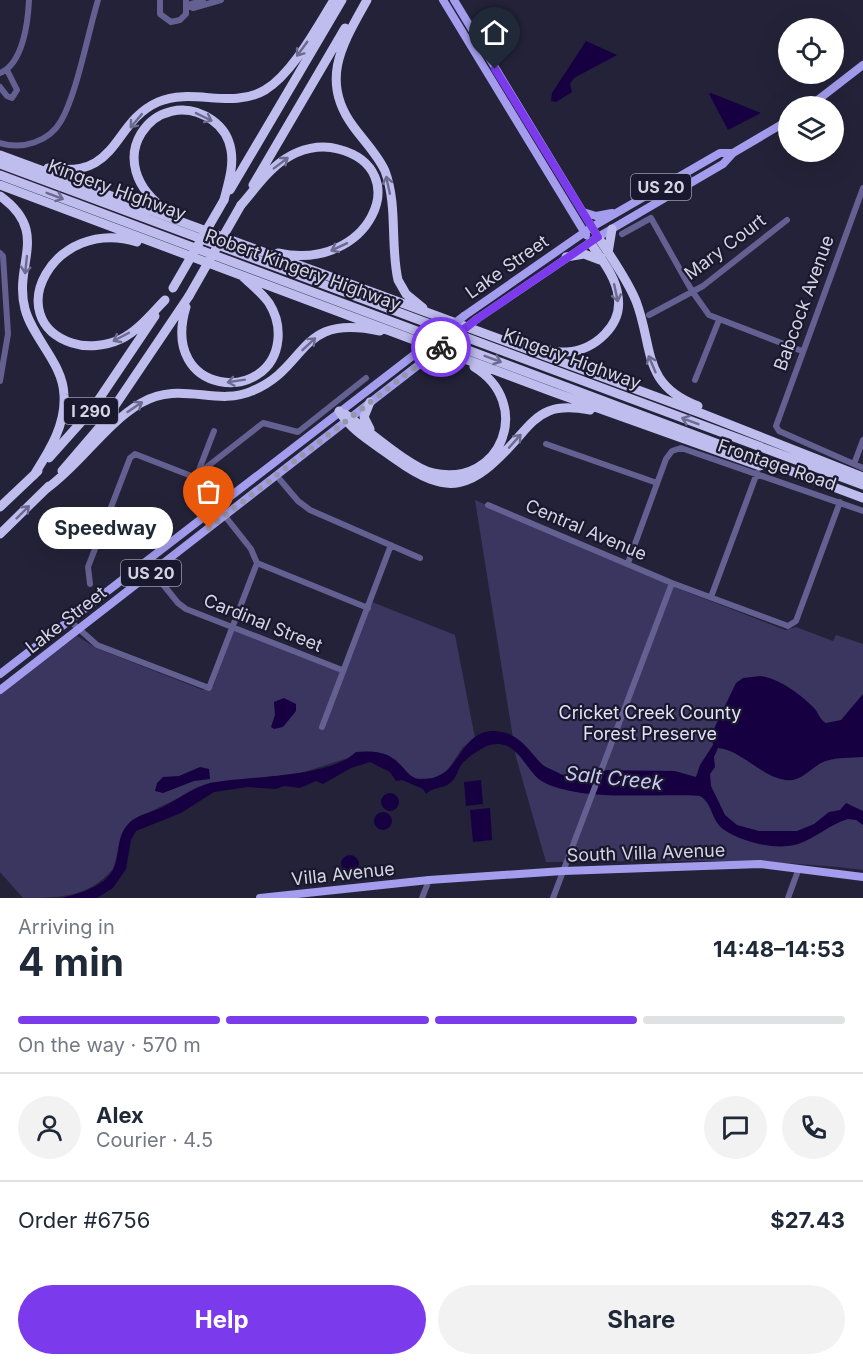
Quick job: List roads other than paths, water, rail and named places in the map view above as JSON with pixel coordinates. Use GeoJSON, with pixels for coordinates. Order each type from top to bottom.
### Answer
{"type":"FeatureCollection","features":[{"type":"Feature","properties":{"kind":"highway"},"geometry":{"type":"LineString","coordinates":[[0,153],[60,170],[91,167],[116,144],[142,113],[156,103],[171,98],[188,97],[244,99],[265,90],[280,79],[334,0]]}},
{"type":"Feature","properties":{"kind":"highway","name":"I 290"},"geometry":{"type":"LineString","coordinates":[[0,507],[34,475],[91,411],[165,300],[342,0]]}},
{"type":"Feature","properties":{"kind":"highway","name":"I 290"},"geometry":{"type":"LineString","coordinates":[[0,534],[46,489],[104,422],[189,296],[362,0]]}},
{"type":"Feature","properties":{"kind":"highway"},"geometry":{"type":"LineString","coordinates":[[367,0],[340,51],[335,78],[336,88],[346,117],[384,170],[389,187],[398,280],[406,294],[429,314]]}},
{"type":"Feature","properties":{"kind":"highway"},"geometry":{"type":"LineString","coordinates":[[184,222],[148,197],[139,183],[135,169],[134,154],[138,140],[147,126],[160,116],[174,111],[194,112],[210,118],[223,130],[230,143],[232,162],[224,200]]}},
{"type":"Feature","properties":{"kind":"highway"},"geometry":{"type":"LineString","coordinates":[[233,241],[289,255],[307,256],[331,251],[353,240],[367,227],[375,210],[377,195],[372,175],[361,160],[339,149],[318,147],[286,158],[271,170],[242,205]]}},
{"type":"Feature","properties":{"kind":"highway"},"geometry":{"type":"LineString","coordinates":[[0,153],[768,439],[863,477]]}},
{"type":"Feature","properties":{"kind":"highway","name":"Kingery Highway"},"geometry":{"type":"LineString","coordinates":[[0,164],[863,485]]}},
{"type":"Feature","properties":{"kind":"highway","name":"Robert Kingery Highway"},"geometry":{"type":"LineString","coordinates":[[0,175],[863,499]]}},
{"type":"Feature","properties":{"kind":"highway"},"geometry":{"type":"LineString","coordinates":[[0,185],[693,442]]}},
{"type":"Feature","properties":{"kind":"highway"},"geometry":{"type":"LineString","coordinates":[[0,196],[18,212],[26,225],[29,243],[25,308],[33,331],[56,366],[64,393],[63,417],[50,448],[34,475]]}},
{"type":"Feature","properties":{"kind":"highway"},"geometry":{"type":"LineString","coordinates":[[480,332],[558,352],[569,352],[602,338],[614,322],[619,308],[605,256],[612,229]]}},
{"type":"Feature","properties":{"kind":"highway"},"geometry":{"type":"LineString","coordinates":[[165,300],[121,339],[101,345],[83,346],[63,340],[50,331],[38,314],[35,298],[38,279],[49,263],[64,250],[85,242],[108,238],[129,239],[180,253]]}},
{"type":"Feature","properties":{"kind":"highway"},"geometry":{"type":"LineString","coordinates":[[594,239],[633,295],[640,312],[647,354],[659,379],[683,399],[736,421],[768,439]]}},
{"type":"Feature","properties":{"kind":"highway"},"geometry":{"type":"LineString","coordinates":[[566,257],[591,254],[605,256]]}},
{"type":"Feature","properties":{"kind":"highway"},"geometry":{"type":"LineString","coordinates":[[189,296],[180,335],[188,360],[200,373],[215,381],[232,383],[247,379],[261,371],[272,358],[277,343],[278,327],[268,302],[241,274]]}},
{"type":"Feature","properties":{"kind":"highway"},"geometry":{"type":"LineString","coordinates":[[46,489],[63,477],[125,415],[151,398],[176,392],[227,395],[249,393],[269,382],[319,335],[340,326],[363,327],[408,336]]}},
{"type":"Feature","properties":{"kind":"highway"},"geometry":{"type":"LineString","coordinates":[[347,419],[372,433],[423,470],[439,474],[466,475],[481,467],[493,455],[506,428],[505,408],[501,394],[484,373],[448,353]]}},
{"type":"Feature","properties":{"kind":"highway"},"geometry":{"type":"LineString","coordinates":[[370,402],[364,417],[372,433]]}},
{"type":"Feature","properties":{"kind":"highway"},"geometry":{"type":"LineString","coordinates":[[339,411],[413,473],[439,483],[453,484],[470,480],[489,469],[536,418],[555,410],[590,410],[863,499]]}},
{"type":"Feature","properties":{"kind":"main road"},"geometry":{"type":"LineString","coordinates":[[443,0],[584,232],[594,239]]}},
{"type":"Feature","properties":{"kind":"main road"},"geometry":{"type":"LineString","coordinates":[[454,0],[592,227],[594,239]]}},
{"type":"Feature","properties":{"kind":"main road"},"geometry":{"type":"LineString","coordinates":[[823,96],[862,67]]}},
{"type":"Feature","properties":{"kind":"main road","name":"Lake Street"},"geometry":{"type":"LineString","coordinates":[[0,690],[477,319],[594,239],[723,164],[733,153],[778,126]]}},
{"type":"Feature","properties":{"kind":"main road","name":"Lake Street"},"geometry":{"type":"LineString","coordinates":[[0,674],[464,316],[592,227],[720,153],[733,153]]}},
{"type":"Feature","properties":{"kind":"main road"},"geometry":{"type":"LineString","coordinates":[[583,212],[596,216],[616,213]]}},
{"type":"Feature","properties":{"kind":"main road","name":"South Villa Avenue"},"geometry":{"type":"LineString","coordinates":[[429,880],[563,871],[760,864],[863,877]]}},
{"type":"Feature","properties":{"kind":"main road","name":"Villa Avenue"},"geometry":{"type":"LineString","coordinates":[[260,898],[429,880]]}},
{"type":"Feature","properties":{"kind":"street"},"geometry":{"type":"LineString","coordinates":[[0,74],[7,70],[18,55],[29,0]]}},
{"type":"Feature","properties":{"kind":"street"},"geometry":{"type":"LineString","coordinates":[[0,143],[10,146],[33,143],[45,138],[61,121],[98,0]]}},
{"type":"Feature","properties":{"kind":"street"},"geometry":{"type":"LineString","coordinates":[[160,0],[160,14],[171,22],[183,17],[186,3]]}},
{"type":"Feature","properties":{"kind":"street"},"geometry":{"type":"LineString","coordinates":[[186,3],[203,0]]}},
{"type":"Feature","properties":{"kind":"street"},"geometry":{"type":"LineString","coordinates":[[186,3],[193,8],[221,0]]}},
{"type":"Feature","properties":{"kind":"street"},"geometry":{"type":"LineString","coordinates":[[0,87],[7,96],[12,98],[15,95],[15,83],[7,70]]}},
{"type":"Feature","properties":{"kind":"street","name":"Babcock Avenue"},"geometry":{"type":"LineString","coordinates":[[854,464],[778,432],[776,428],[863,188]]}},
{"type":"Feature","properties":{"kind":"street"},"geometry":{"type":"LineString","coordinates":[[622,234],[651,218],[692,291],[709,315],[802,351]]}},
{"type":"Feature","properties":{"kind":"street","name":"Mary Court"},"geometry":{"type":"LineString","coordinates":[[649,315],[703,286],[787,220]]}},
{"type":"Feature","properties":{"kind":"street"},"geometry":{"type":"LineString","coordinates":[[0,381],[8,334],[1,254]]}},
{"type":"Feature","properties":{"kind":"street"},"geometry":{"type":"LineString","coordinates":[[695,380],[719,320]]}},
{"type":"Feature","properties":{"kind":"street"},"geometry":{"type":"LineString","coordinates":[[195,476],[263,423],[298,432],[366,378]]}},
{"type":"Feature","properties":{"kind":"street"},"geometry":{"type":"LineString","coordinates":[[195,476],[214,431]]}},
{"type":"Feature","properties":{"kind":"street"},"geometry":{"type":"LineString","coordinates":[[863,440],[854,464],[863,468]]}},
{"type":"Feature","properties":{"kind":"street"},"geometry":{"type":"LineString","coordinates":[[546,444],[657,483],[628,563]]}},
{"type":"Feature","properties":{"kind":"street","name":"Frontage Road"},"geometry":{"type":"LineString","coordinates":[[657,483],[666,459],[672,451],[681,448],[863,511]]}},
{"type":"Feature","properties":{"kind":"street"},"geometry":{"type":"LineString","coordinates":[[70,621],[97,645],[209,688],[257,563],[251,549],[195,476],[132,454],[88,567],[90,584]]}},
{"type":"Feature","properties":{"kind":"street"},"geometry":{"type":"LineString","coordinates":[[711,597],[757,473]]}},
{"type":"Feature","properties":{"kind":"street"},"geometry":{"type":"LineString","coordinates":[[276,475],[298,501],[310,510],[420,558]]}},
{"type":"Feature","properties":{"kind":"street","name":"Central Avenue"},"geometry":{"type":"LineString","coordinates":[[488,505],[672,583],[788,626],[796,621],[840,502]]}},
{"type":"Feature","properties":{"kind":"street"},"geometry":{"type":"LineString","coordinates":[[322,727],[392,545]]}},
{"type":"Feature","properties":{"kind":"street"},"geometry":{"type":"LineString","coordinates":[[257,563],[368,608]]}},
{"type":"Feature","properties":{"kind":"street","name":"Cardinal Street"},"geometry":{"type":"LineString","coordinates":[[153,572],[178,603],[186,609],[342,670]]}},
{"type":"Feature","properties":{"kind":"street"},"geometry":{"type":"LineString","coordinates":[[553,898],[672,583]]}},
{"type":"Feature","properties":{"kind":"street"},"geometry":{"type":"LineString","coordinates":[[788,898],[799,868]]}},
{"type":"Feature","properties":{"kind":"street"},"geometry":{"type":"LineString","coordinates":[[422,898],[429,880]]}},
{"type":"Feature","properties":{"kind":"water"},"geometry":{"type":"Polygon","coordinates":[[[586,41],[617,55],[574,78],[570,84],[572,92],[556,102],[551,101],[552,93],[586,41]]]}},
{"type":"Feature","properties":{"kind":"water"},"geometry":{"type":"Polygon","coordinates":[[[711,93],[761,113],[728,130],[709,94],[711,93]]]}},
{"type":"Feature","properties":{"kind":"water"},"geometry":{"type":"Polygon","coordinates":[[[760,676],[775,680],[796,693],[814,708],[826,723],[841,720],[863,694],[863,757],[826,761],[801,777],[785,780],[768,774],[736,754],[718,748],[714,757],[715,767],[710,774],[711,786],[725,815],[737,825],[759,831],[797,831],[814,824],[829,812],[840,810],[846,803],[863,811],[863,825],[856,820],[848,819],[798,844],[770,846],[759,844],[739,838],[723,829],[700,796],[600,795],[561,789],[539,779],[512,749],[497,744],[483,748],[474,754],[462,764],[450,783],[426,794],[423,789],[402,780],[396,781],[390,772],[370,762],[351,768],[323,784],[316,781],[300,788],[248,787],[214,792],[181,813],[136,831],[131,840],[126,869],[113,888],[97,898],[62,898],[93,888],[106,878],[115,865],[122,833],[139,816],[161,808],[210,783],[287,775],[327,767],[344,761],[356,752],[381,753],[395,760],[414,778],[433,778],[443,774],[450,767],[470,741],[489,731],[502,732],[514,737],[524,744],[539,762],[559,774],[573,775],[591,770],[675,771],[696,777],[700,765],[713,745],[712,733],[736,683],[743,678],[760,676]]]}},
{"type":"Feature","properties":{"kind":"water"},"geometry":{"type":"Polygon","coordinates":[[[284,698],[296,704],[296,711],[283,727],[274,729],[271,727],[275,715],[274,702],[284,698]]]}},
{"type":"Feature","properties":{"kind":"water"},"geometry":{"type":"Polygon","coordinates":[[[200,767],[209,769],[210,779],[194,781],[163,793],[155,791],[157,783],[163,777],[179,776],[200,767]]]}},
{"type":"Feature","properties":{"kind":"water"},"geometry":{"type":"Polygon","coordinates":[[[481,780],[483,804],[466,806],[464,782],[481,780]]]}},
{"type":"Feature","properties":{"kind":"water"},"geometry":{"type":"Polygon","coordinates":[[[390,793],[396,796],[399,802],[396,808],[390,811],[384,808],[381,802],[384,796],[390,793]]]}},
{"type":"Feature","properties":{"kind":"water"},"geometry":{"type":"Polygon","coordinates":[[[490,808],[492,840],[473,842],[470,810],[490,808]]]}},
{"type":"Feature","properties":{"kind":"water"},"geometry":{"type":"Polygon","coordinates":[[[383,812],[389,815],[392,821],[389,827],[383,830],[377,827],[374,821],[377,815],[383,812]]]}},
{"type":"Feature","properties":{"kind":"water"},"geometry":{"type":"Polygon","coordinates":[[[350,855],[356,858],[359,864],[356,870],[350,873],[344,870],[341,864],[344,858],[350,855]]]}},
{"type":"Feature","properties":{"kind":"waterway","name":"Salt Creek"},"geometry":{"type":"LineString","coordinates":[[542,766],[559,774]]}},
{"type":"Feature","properties":{"kind":"place","name":"Speedway"},"geometry":{"type":"Point","coordinates":[209,528]}},
{"type":"Feature","properties":{"kind":"park label","name":"Cricket Creek County Forest Preserve"},"geometry":{"type":"Point","coordinates":[650,723]}}]}
